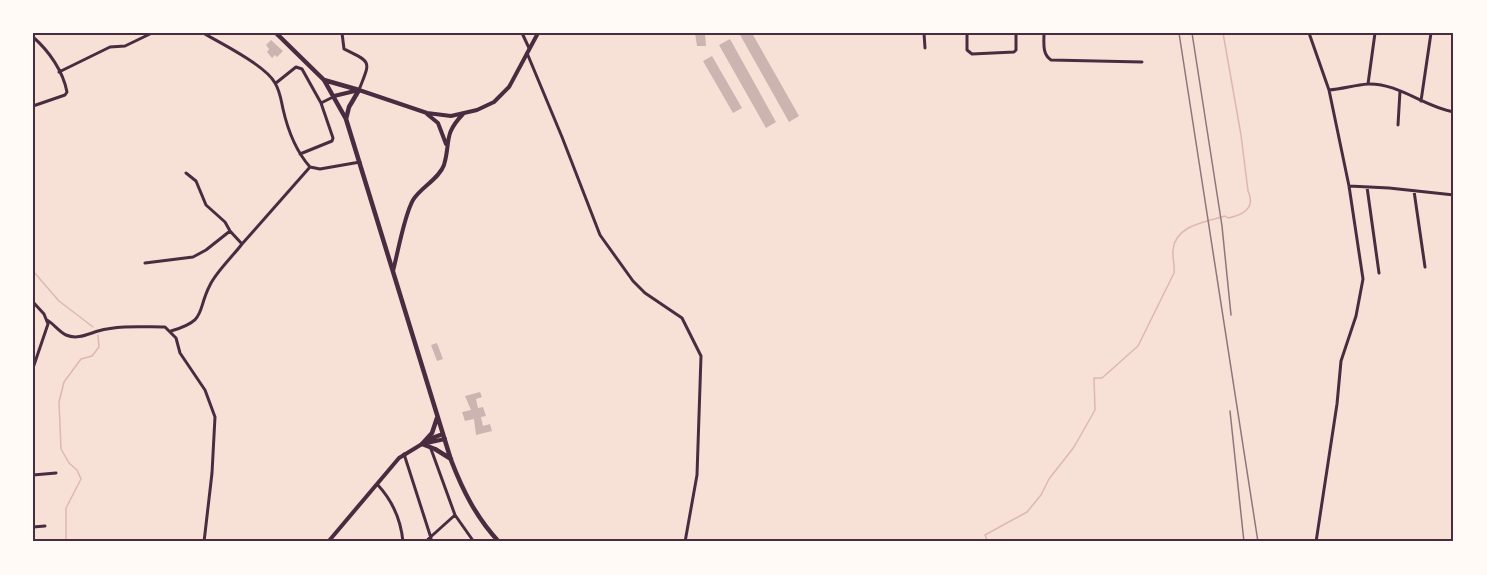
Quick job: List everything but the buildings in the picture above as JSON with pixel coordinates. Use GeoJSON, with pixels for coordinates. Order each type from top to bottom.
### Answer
{"type":"FeatureCollection","features":[{"type":"Feature","properties":{"kind":"highway"},"geometry":{"type":"LineString","coordinates":[[276,33],[324,80],[346,119],[451,460],[476,514],[499,542]]}},
{"type":"Feature","properties":{"kind":"highway"},"geometry":{"type":"LineString","coordinates":[[324,80],[359,90],[349,107],[346,119]]}},
{"type":"Feature","properties":{"kind":"highway"},"geometry":{"type":"LineString","coordinates":[[422,444],[432,433],[437,415]]}},
{"type":"Feature","properties":{"kind":"highway"},"geometry":{"type":"LineString","coordinates":[[422,444],[429,443],[451,460]]}},
{"type":"Feature","properties":{"kind":"street"},"geometry":{"type":"LineString","coordinates":[[59,72],[110,47],[124,46],[152,33]]}},
{"type":"Feature","properties":{"kind":"street"},"geometry":{"type":"LineString","coordinates":[[203,33],[235,51],[270,76],[276,83],[291,140],[310,167],[320,170],[360,162]]}},
{"type":"Feature","properties":{"kind":"street"},"geometry":{"type":"LineString","coordinates":[[342,33],[344,49],[367,62],[368,67],[359,90]]}},
{"type":"Feature","properties":{"kind":"street"},"geometry":{"type":"LineString","coordinates":[[522,33],[529,48]]}},
{"type":"Feature","properties":{"kind":"street"},"geometry":{"type":"LineString","coordinates":[[321,103],[334,96],[359,90],[441,116],[464,114],[481,109],[503,95],[509,87],[538,34],[532,33]]}},
{"type":"Feature","properties":{"kind":"street"},"geometry":{"type":"LineString","coordinates":[[924,33],[925,48]]}},
{"type":"Feature","properties":{"kind":"street"},"geometry":{"type":"LineString","coordinates":[[967,33],[969,52],[1014,52],[1016,33]]}},
{"type":"Feature","properties":{"kind":"street"},"geometry":{"type":"LineString","coordinates":[[1044,33],[1044,52],[1051,60],[1142,62]]}},
{"type":"Feature","properties":{"kind":"street"},"geometry":{"type":"LineString","coordinates":[[1309,33],[1329,90],[1349,186],[1363,279],[1356,315],[1341,361],[1337,404],[1316,542]]}},
{"type":"Feature","properties":{"kind":"street"},"geometry":{"type":"LineString","coordinates":[[1368,84],[1375,33]]}},
{"type":"Feature","properties":{"kind":"street"},"geometry":{"type":"LineString","coordinates":[[1421,101],[1431,33]]}},
{"type":"Feature","properties":{"kind":"street"},"geometry":{"type":"LineString","coordinates":[[33,37],[47,50],[67,92],[65,95],[33,106]]}},
{"type":"Feature","properties":{"kind":"street"},"geometry":{"type":"LineString","coordinates":[[527,53],[600,235],[633,281],[645,293],[682,318],[701,356],[697,475],[685,542]]}},
{"type":"Feature","properties":{"kind":"street"},"geometry":{"type":"LineString","coordinates":[[276,83],[292,69],[296,67],[302,69],[321,103],[333,138],[327,144],[300,154]]}},
{"type":"Feature","properties":{"kind":"street"},"geometry":{"type":"LineString","coordinates":[[1329,90],[1368,84],[1400,91],[1454,112]]}},
{"type":"Feature","properties":{"kind":"street"},"geometry":{"type":"LineString","coordinates":[[1398,124],[1400,91]]}},
{"type":"Feature","properties":{"kind":"street"},"geometry":{"type":"LineString","coordinates":[[427,113],[441,128],[446,145]]}},
{"type":"Feature","properties":{"kind":"street"},"geometry":{"type":"LineString","coordinates":[[393,272],[411,204],[418,192],[441,171],[450,129],[464,114]]}},
{"type":"Feature","properties":{"kind":"street"},"geometry":{"type":"LineString","coordinates":[[438,123],[441,116]]}},
{"type":"Feature","properties":{"kind":"street"},"geometry":{"type":"LineString","coordinates":[[451,116],[454,124]]}},
{"type":"Feature","properties":{"kind":"street"},"geometry":{"type":"LineString","coordinates":[[441,128],[450,129]]}},
{"type":"Feature","properties":{"kind":"street"},"geometry":{"type":"LineString","coordinates":[[171,331],[199,317],[209,285],[310,167]]}},
{"type":"Feature","properties":{"kind":"street"},"geometry":{"type":"LineString","coordinates":[[186,173],[196,181],[204,202],[225,222],[242,244]]}},
{"type":"Feature","properties":{"kind":"street"},"geometry":{"type":"LineString","coordinates":[[1349,186],[1454,195]]}},
{"type":"Feature","properties":{"kind":"street"},"geometry":{"type":"LineString","coordinates":[[1367,187],[1378,273]]}},
{"type":"Feature","properties":{"kind":"street"},"geometry":{"type":"LineString","coordinates":[[1414,191],[1425,267]]}},
{"type":"Feature","properties":{"kind":"street"},"geometry":{"type":"LineString","coordinates":[[145,263],[193,257],[230,231]]}},
{"type":"Feature","properties":{"kind":"street"},"geometry":{"type":"LineString","coordinates":[[33,302],[47,320],[54,323],[65,335],[81,337],[118,327],[165,327],[176,338],[180,353],[206,390],[215,417],[212,473],[204,542]]}},
{"type":"Feature","properties":{"kind":"street"},"geometry":{"type":"LineString","coordinates":[[33,368],[47,320]]}},
{"type":"Feature","properties":{"kind":"street"},"geometry":{"type":"LineString","coordinates":[[444,436],[429,443],[455,515],[474,542]]}},
{"type":"Feature","properties":{"kind":"street"},"geometry":{"type":"LineString","coordinates":[[328,542],[404,454],[422,444]]}},
{"type":"Feature","properties":{"kind":"street"},"geometry":{"type":"LineString","coordinates":[[404,454],[431,538]]}},
{"type":"Feature","properties":{"kind":"street"},"geometry":{"type":"LineString","coordinates":[[33,475],[56,473]]}},
{"type":"Feature","properties":{"kind":"street"},"geometry":{"type":"LineString","coordinates":[[377,484],[394,507],[402,530],[403,542]]}},
{"type":"Feature","properties":{"kind":"street"},"geometry":{"type":"LineString","coordinates":[[425,542],[455,515]]}},
{"type":"Feature","properties":{"kind":"street"},"geometry":{"type":"LineString","coordinates":[[33,527],[45,526]]}},
{"type":"Feature","properties":{"kind":"waterway"},"geometry":{"type":"LineString","coordinates":[[988,542],[985,535],[1027,512],[1074,447],[1095,410],[1094,378],[1102,378],[1138,346],[1174,273],[1173,250],[1179,235],[1201,223],[1225,216],[1228,218],[1239,215],[1249,206],[1250,197],[1241,135],[1223,33]]}},
{"type":"Feature","properties":{"kind":"waterway"},"geometry":{"type":"LineString","coordinates":[[33,271],[59,301],[93,327]]}},
{"type":"Feature","properties":{"kind":"waterway"},"geometry":{"type":"LineString","coordinates":[[64,542],[66,508],[81,479],[61,449],[59,402],[64,382],[81,359],[92,356],[99,347],[98,335]]}},
{"type":"Feature","properties":{"kind":"railway"},"geometry":{"type":"LineString","coordinates":[[1179,33],[1258,542]]}},
{"type":"Feature","properties":{"kind":"railway"},"geometry":{"type":"LineString","coordinates":[[1192,33],[1222,226],[1231,315]]}},
{"type":"Feature","properties":{"kind":"railway"},"geometry":{"type":"LineString","coordinates":[[1230,411],[1244,542]]}}]}
